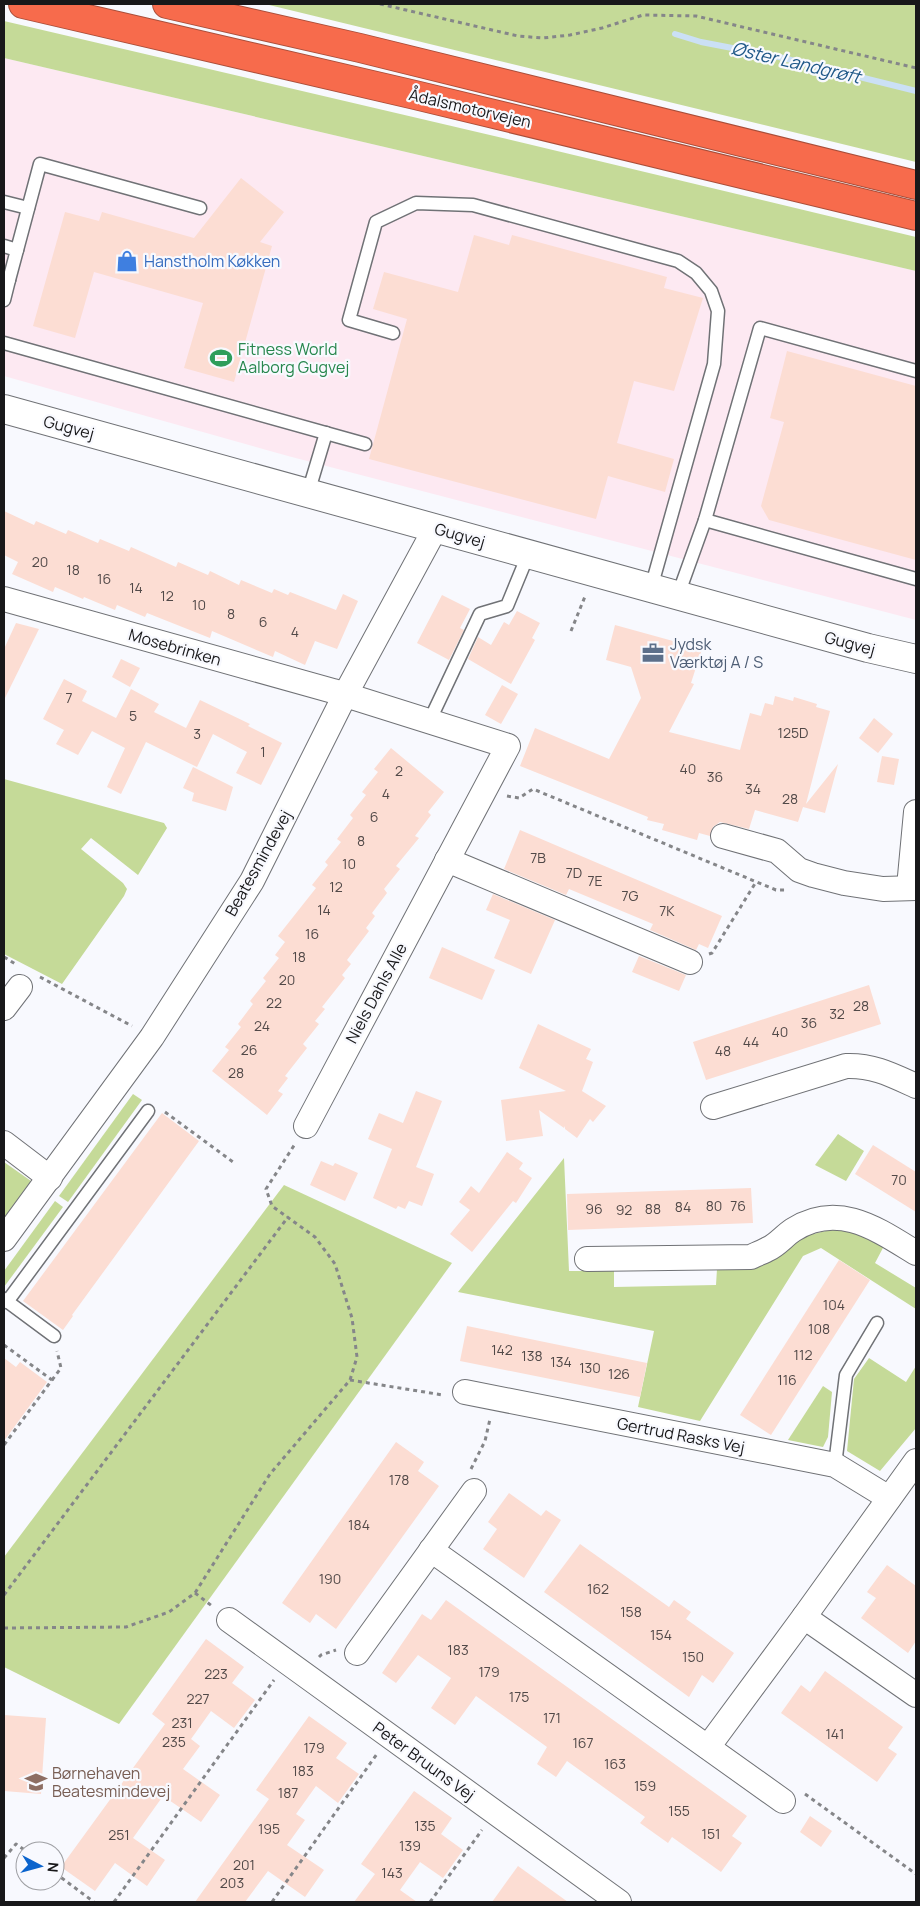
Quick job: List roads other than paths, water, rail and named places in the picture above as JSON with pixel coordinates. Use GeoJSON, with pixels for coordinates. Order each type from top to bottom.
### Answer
{"type":"FeatureCollection","features":[{"type":"Feature","properties":{"kind":"highway","name":"Ådalsmotorvejen"},"geometry":{"type":"LineString","coordinates":[[23,4],[434,99],[916,216]]}},
{"type":"Feature","properties":{"kind":"highway","name":"Ådalsmotorvejen"},"geometry":{"type":"LineString","coordinates":[[167,4],[360,48],[916,185]]}},
{"type":"Feature","properties":{"kind":"street","name":"Gugvej"},"geometry":{"type":"LineString","coordinates":[[4,409],[528,555],[868,648],[916,659]]}},
{"type":"Feature","properties":{"kind":"street","name":"Beatesmindevej"},"geometry":{"type":"LineString","coordinates":[[4,1239],[152,1037],[252,881],[346,695],[435,529]]}},
{"type":"Feature","properties":{"kind":"street","name":"Mosebrinken"},"geometry":{"type":"LineString","coordinates":[[4,599],[346,695]]}},
{"type":"Feature","properties":{"kind":"street","name":"Niels Dahls Alle"},"geometry":{"type":"LineString","coordinates":[[306,1126],[508,746],[346,695]]}},
{"type":"Feature","properties":{"kind":"street"},"geometry":{"type":"LineString","coordinates":[[723,836],[777,851],[799,870],[813,875],[844,883],[883,889],[913,888],[916,812]]}},
{"type":"Feature","properties":{"kind":"street"},"geometry":{"type":"LineString","coordinates":[[447,860],[690,962]]}},
{"type":"Feature","properties":{"kind":"street"},"geometry":{"type":"LineString","coordinates":[[4,1008],[27,977]]}},
{"type":"Feature","properties":{"kind":"street"},"geometry":{"type":"LineString","coordinates":[[713,1107],[846,1066],[863,1066],[888,1073],[916,1086]]}},
{"type":"Feature","properties":{"kind":"street"},"geometry":{"type":"LineString","coordinates":[[4,1143],[50,1178]]}},
{"type":"Feature","properties":{"kind":"street"},"geometry":{"type":"LineString","coordinates":[[587,1259],[750,1256],[769,1249],[793,1230],[815,1219],[844,1218],[873,1227],[916,1253]]}},
{"type":"Feature","properties":{"kind":"street","name":"Gertrud Rasks Vej"},"geometry":{"type":"LineString","coordinates":[[465,1392],[835,1465],[889,1498]]}},
{"type":"Feature","properties":{"kind":"street"},"geometry":{"type":"LineString","coordinates":[[708,1747],[916,1461]]}},
{"type":"Feature","properties":{"kind":"street"},"geometry":{"type":"LineString","coordinates":[[357,1653],[474,1491]]}},
{"type":"Feature","properties":{"kind":"street"},"geometry":{"type":"LineString","coordinates":[[431,1550],[783,1801]]}},
{"type":"Feature","properties":{"kind":"street"},"geometry":{"type":"LineString","coordinates":[[804,1617],[916,1694]]}},
{"type":"Feature","properties":{"kind":"street","name":"Peter Bruuns Vej"},"geometry":{"type":"LineString","coordinates":[[229,1620],[619,1902]]}},
{"type":"Feature","properties":{"kind":"lane"},"geometry":{"type":"LineString","coordinates":[[4,300],[6,279],[17,250],[40,164],[200,208]]}},
{"type":"Feature","properties":{"kind":"lane"},"geometry":{"type":"LineString","coordinates":[[4,202],[28,208]]}},
{"type":"Feature","properties":{"kind":"lane"},"geometry":{"type":"LineString","coordinates":[[394,333],[349,320],[376,222],[416,203],[473,205],[678,261],[696,273],[711,292],[718,311],[714,364],[651,588]]}},
{"type":"Feature","properties":{"kind":"lane"},"geometry":{"type":"LineString","coordinates":[[4,246],[17,250]]}},
{"type":"Feature","properties":{"kind":"lane"},"geometry":{"type":"LineString","coordinates":[[678,596],[705,520],[760,328],[916,371]]}},
{"type":"Feature","properties":{"kind":"lane"},"geometry":{"type":"LineString","coordinates":[[4,343],[365,444]]}},
{"type":"Feature","properties":{"kind":"lane"},"geometry":{"type":"LineString","coordinates":[[308,493],[326,434]]}},
{"type":"Feature","properties":{"kind":"lane"},"geometry":{"type":"LineString","coordinates":[[705,520],[916,579]]}},
{"type":"Feature","properties":{"kind":"lane"},"geometry":{"type":"LineString","coordinates":[[429,722],[480,614],[508,606],[528,555]]}},
{"type":"Feature","properties":{"kind":"lane"},"geometry":{"type":"LineString","coordinates":[[54,1336],[6,1300],[148,1111]]}},
{"type":"Feature","properties":{"kind":"lane"},"geometry":{"type":"LineString","coordinates":[[835,1465],[846,1375],[877,1323]]}},
{"type":"Feature","properties":{"kind":"waterway","name":"Øster Landgrøft"},"geometry":{"type":"LineString","coordinates":[[675,34],[701,42],[779,57],[916,91]]}},
{"type":"Feature","properties":{"kind":"place","name":"Hanstholm Køkken"},"geometry":{"type":"Point","coordinates":[127,261]}},
{"type":"Feature","properties":{"kind":"place","name":"Fitness World Aalborg Gugvej"},"geometry":{"type":"Point","coordinates":[221,358]}},
{"type":"Feature","properties":{"kind":"place","name":"Jydsk Værktøj A / S"},"geometry":{"type":"Point","coordinates":[653,653]}},
{"type":"Feature","properties":{"kind":"place","name":"Børnehaven Beatesmindevej"},"geometry":{"type":"Point","coordinates":[36,1782]}}]}
